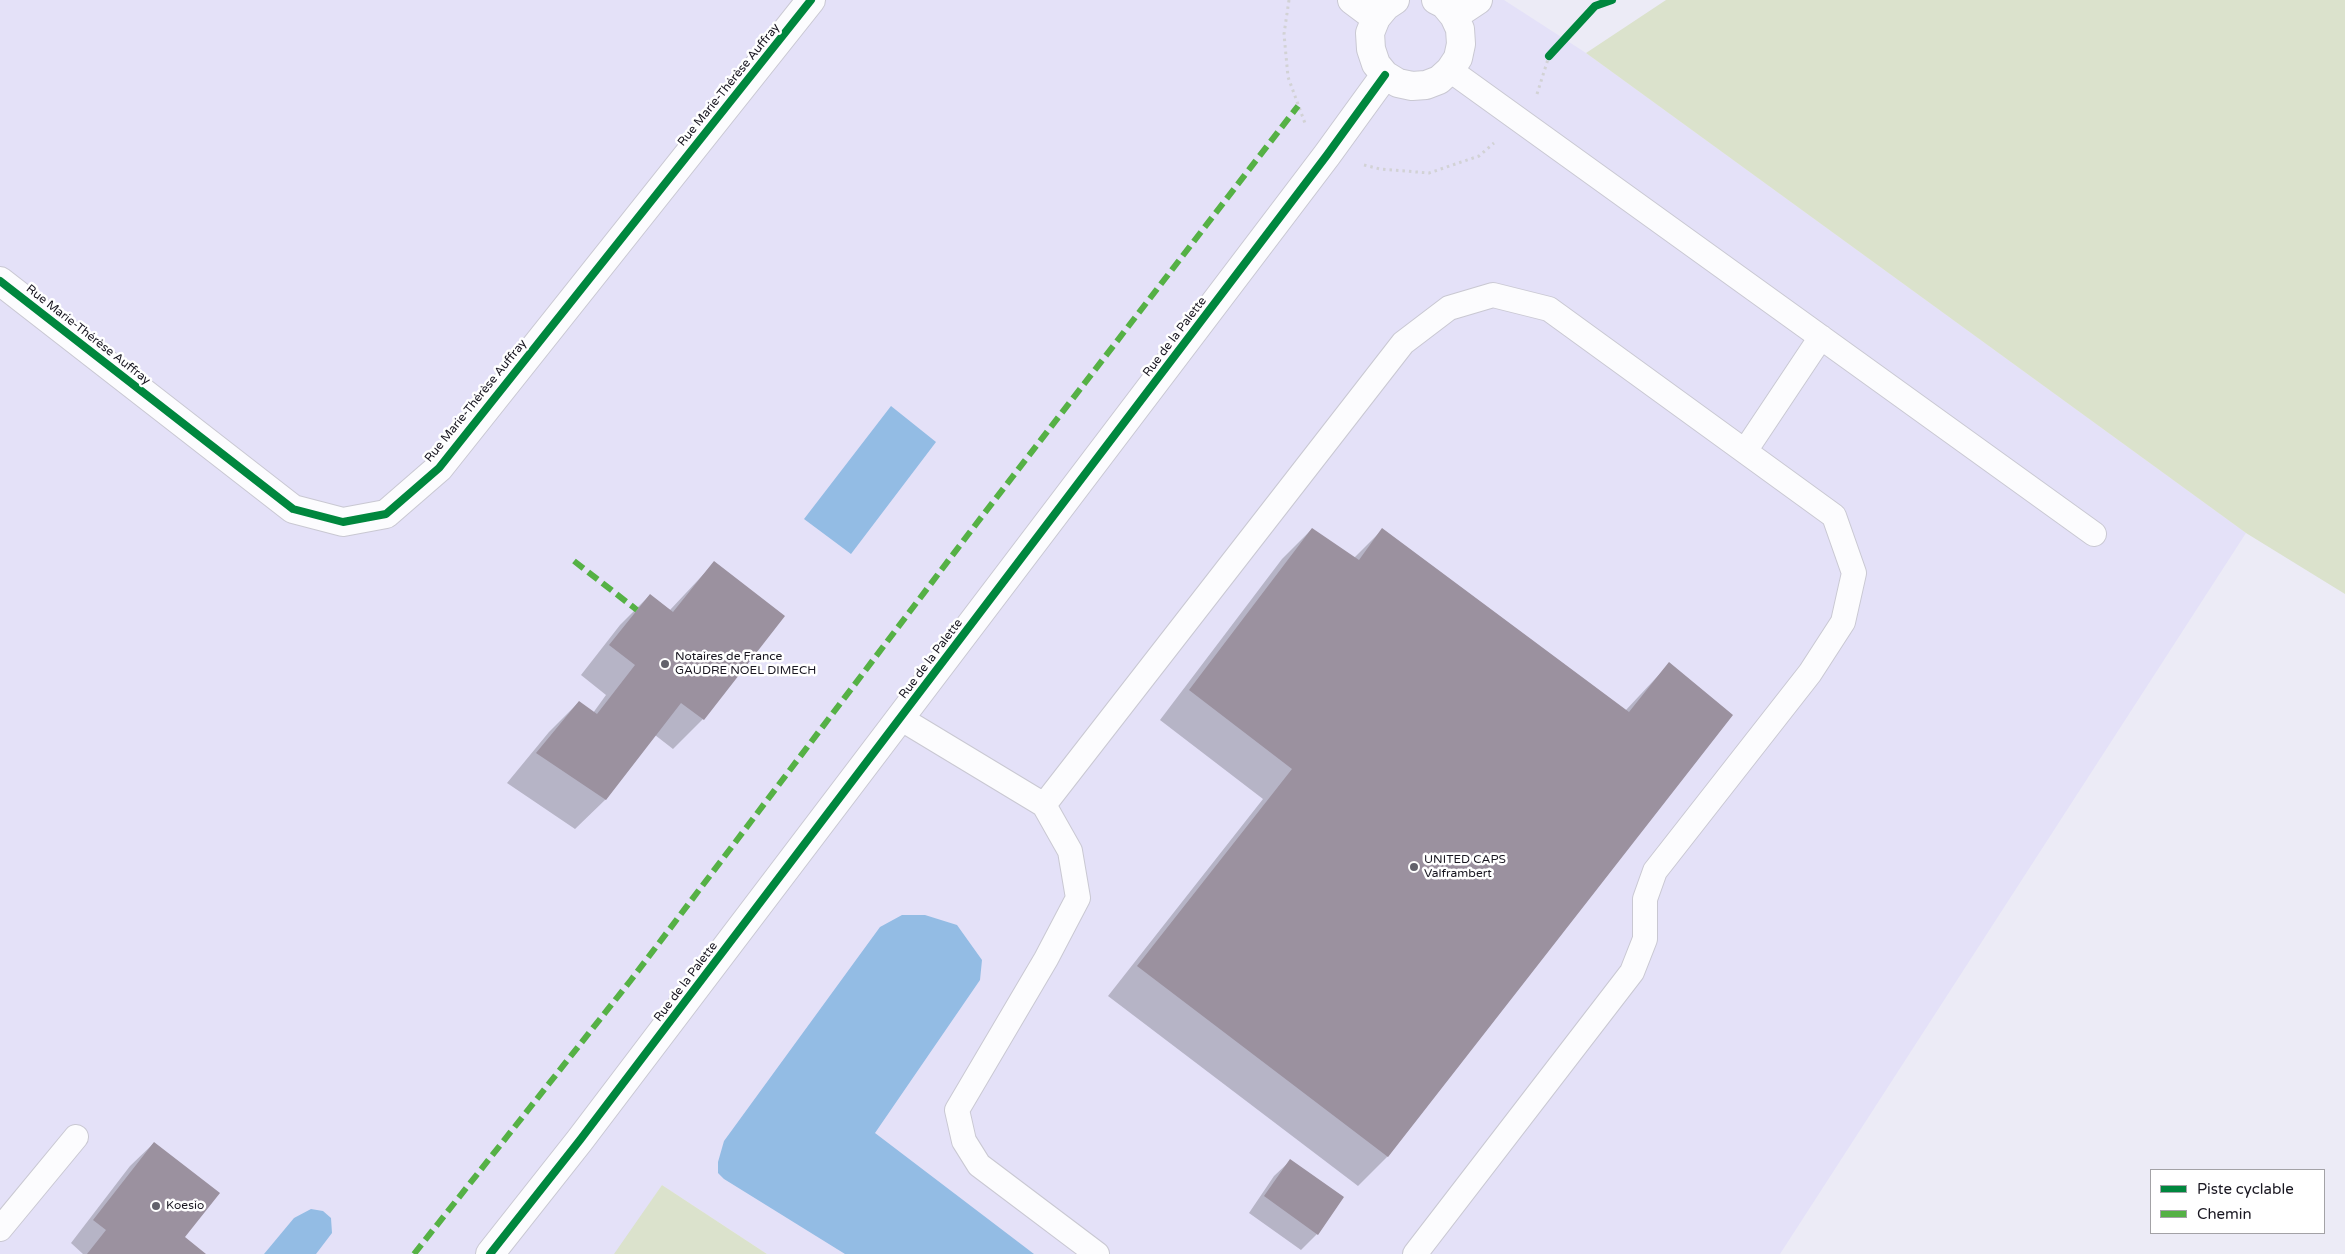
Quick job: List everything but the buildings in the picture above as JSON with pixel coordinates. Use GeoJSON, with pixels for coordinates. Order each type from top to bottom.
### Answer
{"type":"FeatureCollection","features":[{"type":"Feature","properties":{"kind":"street","name":"Rue Marie-Thérèse Auffray"},"geometry":{"type":"LineString","coordinates":[[0,281],[294,509],[343,522],[386,514],[439,468],[811,0]]}},
{"type":"Feature","properties":{"kind":"street"},"geometry":{"type":"LineString","coordinates":[[1352,0],[1386,9],[1370,33],[1371,49],[1376,64],[1385,75],[1405,84],[1426,85],[1439,80],[1450,70],[1458,58],[1461,44],[1460,29],[1445,8],[1478,0]]}},
{"type":"Feature","properties":{"kind":"street","name":"Rue de la Palette"},"geometry":{"type":"LineString","coordinates":[[490,1254],[580,1140],[1327,155],[1385,75]]}},
{"type":"Feature","properties":{"kind":"lane"},"geometry":{"type":"LineString","coordinates":[[1450,70],[2094,534]]}},
{"type":"Feature","properties":{"kind":"lane"},"geometry":{"type":"LineString","coordinates":[[1044,804],[1403,343],[1450,308],[1493,295],[1549,309],[1834,516],[1854,573],[1843,622],[1810,673],[1655,871],[1645,899],[1645,939],[1632,972],[1414,1254]]}},
{"type":"Feature","properties":{"kind":"lane"},"geometry":{"type":"LineString","coordinates":[[1746,451],[1821,338]]}},
{"type":"Feature","properties":{"kind":"lane"},"geometry":{"type":"LineString","coordinates":[[900,718],[1044,804],[1070,851],[1078,898],[1046,959],[957,1110],[964,1141],[978,1165],[1097,1254]]}},
{"type":"Feature","properties":{"kind":"lane"},"geometry":{"type":"LineString","coordinates":[[0,1229],[76,1137]]}},
{"type":"Feature","properties":{"kind":"path"},"geometry":{"type":"LineString","coordinates":[[1289,0],[1284,34],[1288,77],[1304,124],[1327,155],[1380,169],[1429,173],[1479,156],[1512,129],[1537,96],[1549,56]]}},
{"type":"Feature","properties":{"kind":"shaded area"},"geometry":{"type":"Polygon","coordinates":[[[0,0],[1504,0],[1586,53],[2246,533],[1780,1254],[767,1254],[662,1185],[617,1254],[0,1254],[0,0]]]}},
{"type":"Feature","properties":{"kind":"green space"},"geometry":{"type":"Polygon","coordinates":[[[1666,0],[2345,0],[2345,594],[2246,533],[1586,53],[1666,0]]]}},
{"type":"Feature","properties":{"kind":"green space"},"geometry":{"type":"Polygon","coordinates":[[[662,1185],[767,1254],[614,1254],[662,1185]]]}},
{"type":"Feature","properties":{"kind":"water"},"geometry":{"type":"Polygon","coordinates":[[[891,406],[936,442],[851,554],[804,519],[891,406]]]}},
{"type":"Feature","properties":{"kind":"water"},"geometry":{"type":"Polygon","coordinates":[[[902,915],[925,915],[957,925],[982,960],[980,980],[875,1133],[1034,1254],[845,1254],[724,1179],[718,1173],[718,1162],[724,1141],[880,927],[902,915]]]}},
{"type":"Feature","properties":{"kind":"water"},"geometry":{"type":"Polygon","coordinates":[[[311,1209],[323,1211],[331,1218],[332,1233],[316,1254],[264,1254],[294,1218],[311,1209]]]}},
{"type":"Feature","properties":{"kind":"marked path"},"geometry":{"type":"LineString","coordinates":[[414,1254],[631,980],[970,532],[1298,106]]}},
{"type":"Feature","properties":{"kind":"marked path"},"geometry":{"type":"LineString","coordinates":[[574,561],[637,610]]}},
{"type":"Feature","properties":{"kind":"cycle path"},"geometry":{"type":"LineString","coordinates":[[0,281],[293,509],[343,522],[386,514],[439,468],[811,0]]}},
{"type":"Feature","properties":{"kind":"cycle path"},"geometry":{"type":"LineString","coordinates":[[1549,56],[1595,6],[1612,0]]}},
{"type":"Feature","properties":{"kind":"cycle path"},"geometry":{"type":"LineString","coordinates":[[490,1254],[580,1140],[1327,155],[1385,75]]}},
{"type":"Feature","properties":{"kind":"place","name":"Notaires de France GAUDRE NOEL DIMECH"},"geometry":{"type":"Point","coordinates":[665,664]}},
{"type":"Feature","properties":{"kind":"place","name":"UNITED CAPS Valframbert"},"geometry":{"type":"Point","coordinates":[1414,867]}},
{"type":"Feature","properties":{"kind":"place","name":"Koesio"},"geometry":{"type":"Point","coordinates":[156,1206]}}]}
